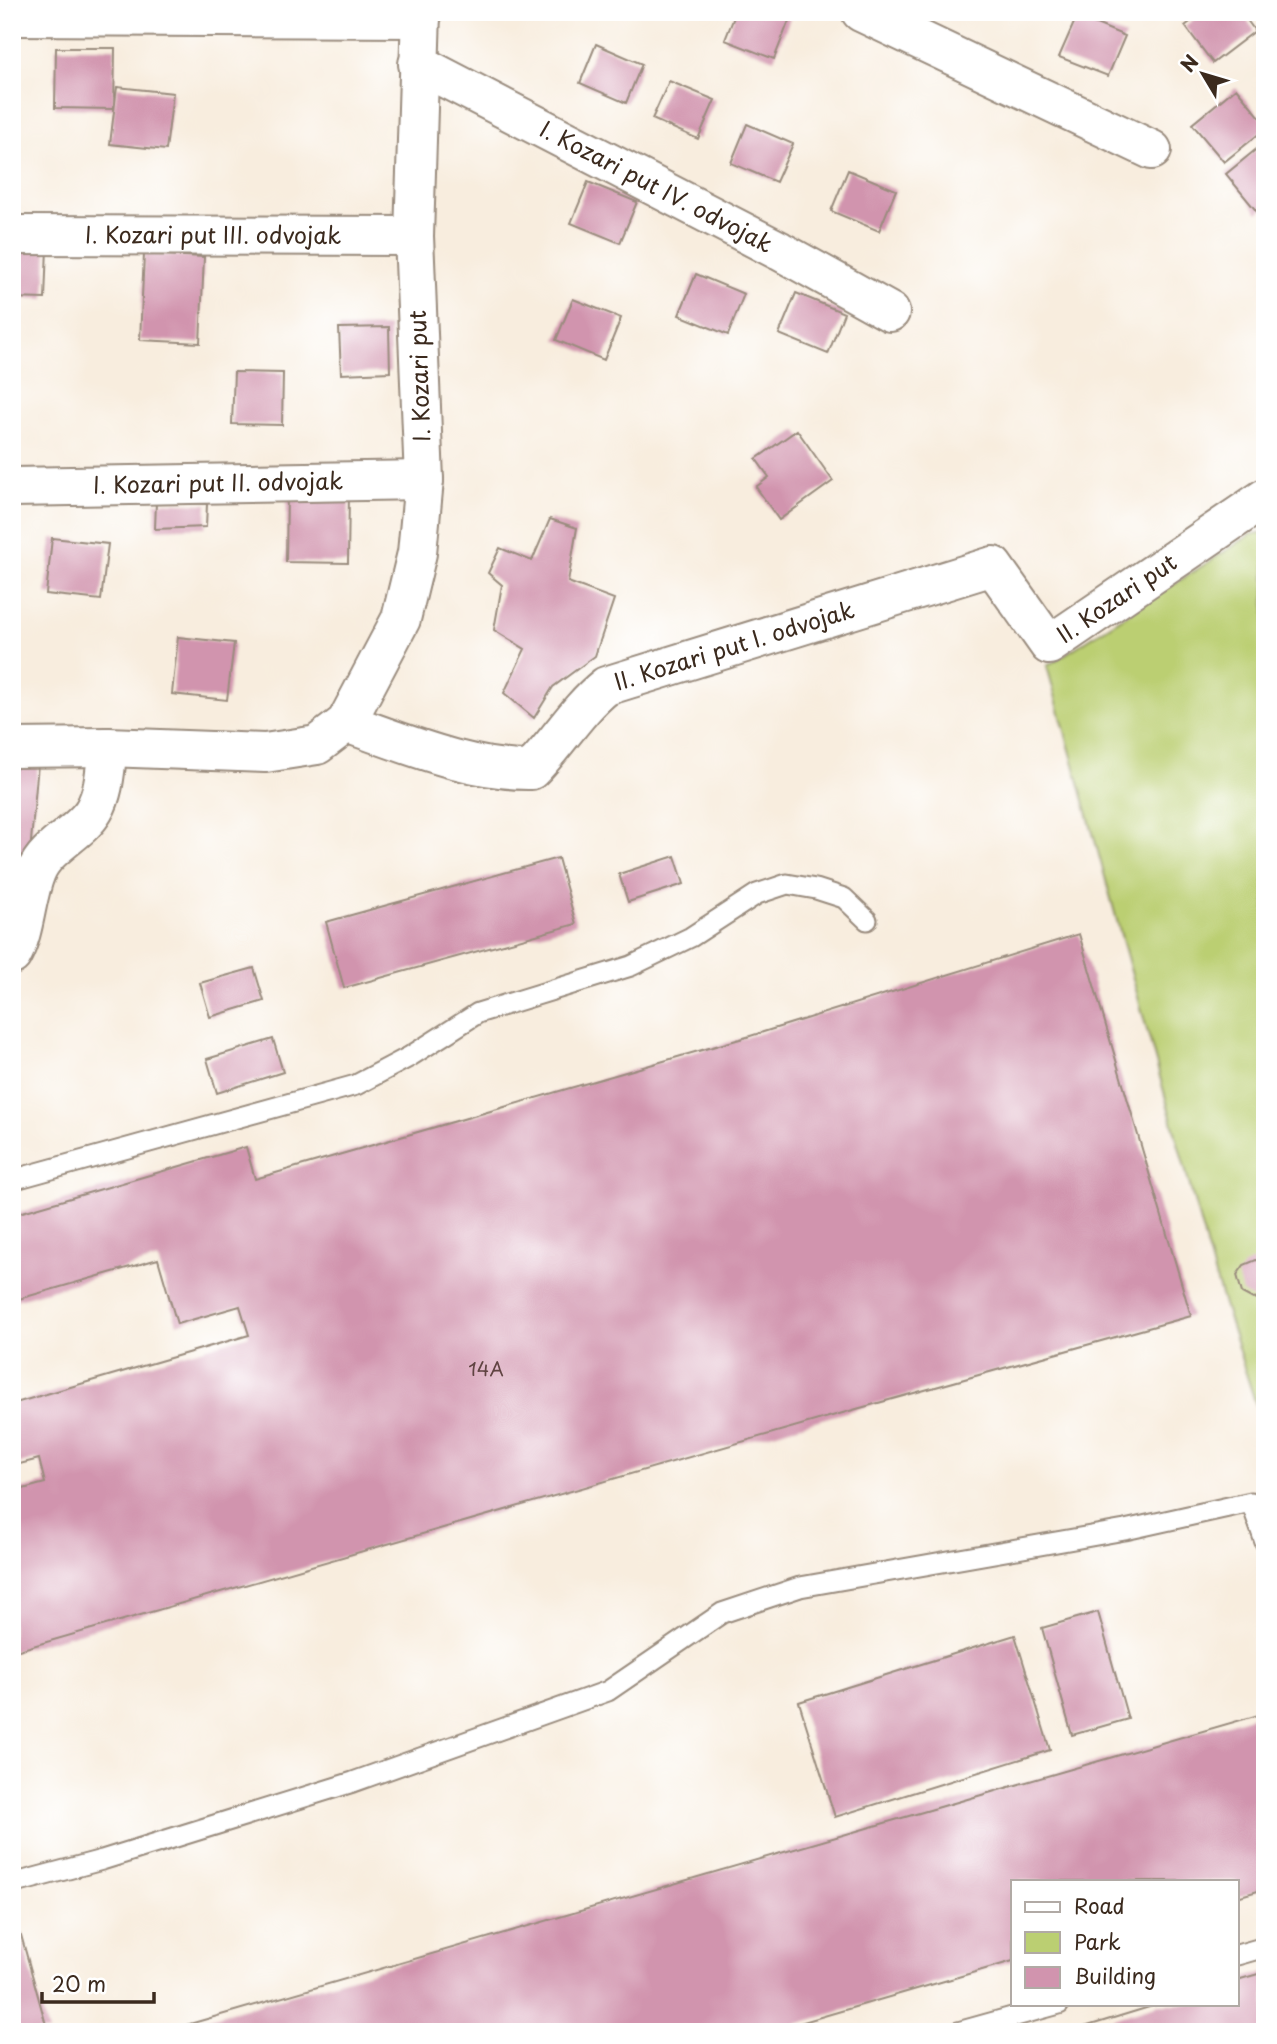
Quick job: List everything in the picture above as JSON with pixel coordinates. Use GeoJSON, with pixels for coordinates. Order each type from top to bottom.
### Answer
{"type":"FeatureCollection","features":[{"type":"Feature","properties":{"kind":"street"},"geometry":{"type":"LineString","coordinates":[[861,12],[1152,150]]}},
{"type":"Feature","properties":{"kind":"street"},"geometry":{"type":"LineString","coordinates":[[12,16],[421,15]]}},
{"type":"Feature","properties":{"kind":"street","name":"I. Kozari put"},"geometry":{"type":"LineString","coordinates":[[346,723],[401,620],[417,552],[424,480],[414,236],[421,15]]}},
{"type":"Feature","properties":{"kind":"street","name":"I. Kozari put IV. odvojak"},"geometry":{"type":"LineString","coordinates":[[418,64],[780,251],[890,312]]}},
{"type":"Feature","properties":{"kind":"street","name":"I. Kozari put III. odvojak"},"geometry":{"type":"LineString","coordinates":[[12,235],[414,236]]}},
{"type":"Feature","properties":{"kind":"street","name":"I. Kozari put II. odvojak"},"geometry":{"type":"LineString","coordinates":[[12,487],[424,480]]}},
{"type":"Feature","properties":{"kind":"street","name":"II. Kozari put"},"geometry":{"type":"LineString","coordinates":[[993,566],[1049,645],[1265,498]]}},
{"type":"Feature","properties":{"kind":"street","name":"II. Kozari put I. odvojak"},"geometry":{"type":"LineString","coordinates":[[346,723],[430,752],[513,771],[531,770],[556,745],[585,703],[606,686],[993,566]]}},
{"type":"Feature","properties":{"kind":"street"},"geometry":{"type":"LineString","coordinates":[[12,748],[108,747],[265,753],[317,745],[346,723]]}},
{"type":"Feature","properties":{"kind":"street"},"geometry":{"type":"LineString","coordinates":[[12,955],[22,934],[36,870],[65,837],[93,812],[102,792],[108,747]]}},
{"type":"Feature","properties":{"kind":"lane"},"geometry":{"type":"LineString","coordinates":[[12,1180],[356,1085],[478,1013],[631,966],[691,937],[757,894],[787,884],[844,898],[867,920]]}},
{"type":"Feature","properties":{"kind":"lane"},"geometry":{"type":"LineString","coordinates":[[12,1884],[102,1860],[354,1782],[608,1691],[722,1613],[800,1587],[1125,1530],[1251,1502],[1265,1542]]}},
{"type":"Feature","properties":{"kind":"lane"},"geometry":{"type":"LineString","coordinates":[[1238,1955],[1265,1947]]}},
{"type":"Feature","properties":{"kind":"lane"},"geometry":{"type":"LineString","coordinates":[[958,2032],[1052,2006]]}},
{"type":"Feature","properties":{"kind":"green space"},"geometry":{"type":"Polygon","coordinates":[[[1252,534],[1265,534],[1265,1411],[1258,1411],[1213,1270],[1047,666],[1252,534]]]}},
{"type":"Feature","properties":{"kind":"building"},"geometry":{"type":"Polygon","coordinates":[[[736,12],[776,12],[790,18],[774,59],[725,40],[736,12]]]}},
{"type":"Feature","properties":{"kind":"building"},"geometry":{"type":"Polygon","coordinates":[[[1203,12],[1241,12],[1255,31],[1213,63],[1185,26],[1203,12]]]}},
{"type":"Feature","properties":{"kind":"building"},"geometry":{"type":"Polygon","coordinates":[[[1077,16],[1125,36],[1108,76],[1059,57],[1077,16]]]}},
{"type":"Feature","properties":{"kind":"building"},"geometry":{"type":"Polygon","coordinates":[[[596,44],[642,64],[626,103],[580,83],[596,44]]]}},
{"type":"Feature","properties":{"kind":"building"},"geometry":{"type":"Polygon","coordinates":[[[56,48],[115,48],[114,109],[55,108],[56,48]]]}},
{"type":"Feature","properties":{"kind":"building"},"geometry":{"type":"Polygon","coordinates":[[[669,81],[715,100],[698,139],[652,119],[669,81]]]}},
{"type":"Feature","properties":{"kind":"building"},"geometry":{"type":"Polygon","coordinates":[[[117,87],[173,93],[166,150],[110,144],[117,87]]]}},
{"type":"Feature","properties":{"kind":"building"},"geometry":{"type":"Polygon","coordinates":[[[1236,88],[1265,123],[1265,129],[1224,162],[1192,124],[1236,88]]]}},
{"type":"Feature","properties":{"kind":"building"},"geometry":{"type":"Polygon","coordinates":[[[747,124],[793,144],[776,182],[731,163],[747,124]]]}},
{"type":"Feature","properties":{"kind":"building"},"geometry":{"type":"Polygon","coordinates":[[[1265,142],[1265,207],[1258,213],[1226,174],[1265,142]]]}},
{"type":"Feature","properties":{"kind":"building"},"geometry":{"type":"Polygon","coordinates":[[[848,170],[896,190],[879,231],[831,211],[848,170]]]}},
{"type":"Feature","properties":{"kind":"building"},"geometry":{"type":"Polygon","coordinates":[[[588,182],[637,202],[620,243],[571,223],[588,182]]]}},
{"type":"Feature","properties":{"kind":"building"},"geometry":{"type":"Polygon","coordinates":[[[12,246],[47,247],[45,299],[12,298],[12,246]]]}},
{"type":"Feature","properties":{"kind":"building"},"geometry":{"type":"Polygon","coordinates":[[[144,254],[204,257],[200,343],[140,340],[144,254]]]}},
{"type":"Feature","properties":{"kind":"building"},"geometry":{"type":"Polygon","coordinates":[[[696,274],[744,294],[728,335],[679,315],[696,274]]]}},
{"type":"Feature","properties":{"kind":"building"},"geometry":{"type":"Polygon","coordinates":[[[796,293],[844,313],[828,354],[779,334],[796,293]]]}},
{"type":"Feature","properties":{"kind":"building"},"geometry":{"type":"Polygon","coordinates":[[[573,299],[621,318],[604,360],[556,340],[573,299]]]}},
{"type":"Feature","properties":{"kind":"building"},"geometry":{"type":"Polygon","coordinates":[[[389,327],[390,372],[341,374],[339,328],[389,327]]]}},
{"type":"Feature","properties":{"kind":"building"},"geometry":{"type":"Polygon","coordinates":[[[234,372],[283,373],[282,425],[232,424],[234,372]]]}},
{"type":"Feature","properties":{"kind":"building"},"geometry":{"type":"Polygon","coordinates":[[[797,430],[833,481],[779,520],[756,487],[769,477],[756,459],[797,430]]]}},
{"type":"Feature","properties":{"kind":"building"},"geometry":{"type":"Polygon","coordinates":[[[287,492],[349,493],[348,563],[286,562],[287,492]]]}},
{"type":"Feature","properties":{"kind":"building"},"geometry":{"type":"Polygon","coordinates":[[[156,502],[207,504],[206,527],[155,529],[156,502]]]}},
{"type":"Feature","properties":{"kind":"building"},"geometry":{"type":"Polygon","coordinates":[[[550,519],[577,528],[568,582],[614,599],[595,656],[553,687],[534,718],[504,693],[525,649],[494,630],[502,585],[488,573],[500,548],[532,561],[550,519]]]}},
{"type":"Feature","properties":{"kind":"building"},"geometry":{"type":"Polygon","coordinates":[[[52,538],[108,544],[101,600],[46,594],[52,538]]]}},
{"type":"Feature","properties":{"kind":"building"},"geometry":{"type":"Polygon","coordinates":[[[178,637],[234,643],[227,700],[172,694],[178,637]]]}},
{"type":"Feature","properties":{"kind":"building"},"geometry":{"type":"Polygon","coordinates":[[[12,761],[38,764],[25,908],[12,907],[12,761]]]}},
{"type":"Feature","properties":{"kind":"building"},"geometry":{"type":"Polygon","coordinates":[[[675,856],[684,884],[628,902],[619,874],[675,856]]]}},
{"type":"Feature","properties":{"kind":"building"},"geometry":{"type":"Polygon","coordinates":[[[558,858],[576,924],[344,988],[326,922],[558,858]]]}},
{"type":"Feature","properties":{"kind":"building"},"geometry":{"type":"Polygon","coordinates":[[[1079,934],[1191,1316],[853,1410],[12,1652],[12,1492],[45,1483],[39,1459],[12,1466],[12,1404],[249,1335],[240,1306],[177,1324],[158,1259],[12,1301],[12,1215],[246,1147],[255,1179],[747,1037],[1079,934]]]}},
{"type":"Feature","properties":{"kind":"building"},"geometry":{"type":"Polygon","coordinates":[[[254,968],[264,1001],[210,1017],[200,983],[254,968]]]}},
{"type":"Feature","properties":{"kind":"building"},"geometry":{"type":"Polygon","coordinates":[[[273,1039],[283,1072],[217,1093],[207,1059],[273,1039]]]}},
{"type":"Feature","properties":{"kind":"building"},"geometry":{"type":"Polygon","coordinates":[[[1256,1260],[1265,1262],[1265,1297],[1253,1299],[1242,1293],[1237,1275],[1244,1265],[1256,1260]]]}},
{"type":"Feature","properties":{"kind":"building"},"geometry":{"type":"Polygon","coordinates":[[[1098,1612],[1128,1719],[1072,1735],[1042,1628],[1098,1612]]]}},
{"type":"Feature","properties":{"kind":"building"},"geometry":{"type":"Polygon","coordinates":[[[1015,1635],[1050,1750],[835,1817],[799,1702],[1015,1635]]]}},
{"type":"Feature","properties":{"kind":"building"},"geometry":{"type":"Polygon","coordinates":[[[1265,1713],[1265,1889],[1238,1897],[1238,1880],[1011,1880],[1011,1962],[769,2032],[162,2032],[1265,1713]]]}},
{"type":"Feature","properties":{"kind":"building"},"geometry":{"type":"Polygon","coordinates":[[[21,1935],[48,2032],[12,2032],[12,1937],[21,1935]]]}},
{"type":"Feature","properties":{"kind":"building"},"geometry":{"type":"Polygon","coordinates":[[[1265,1972],[1265,2032],[1068,2032],[1152,2006],[1238,2006],[1238,1980],[1265,1972]]]}}]}
